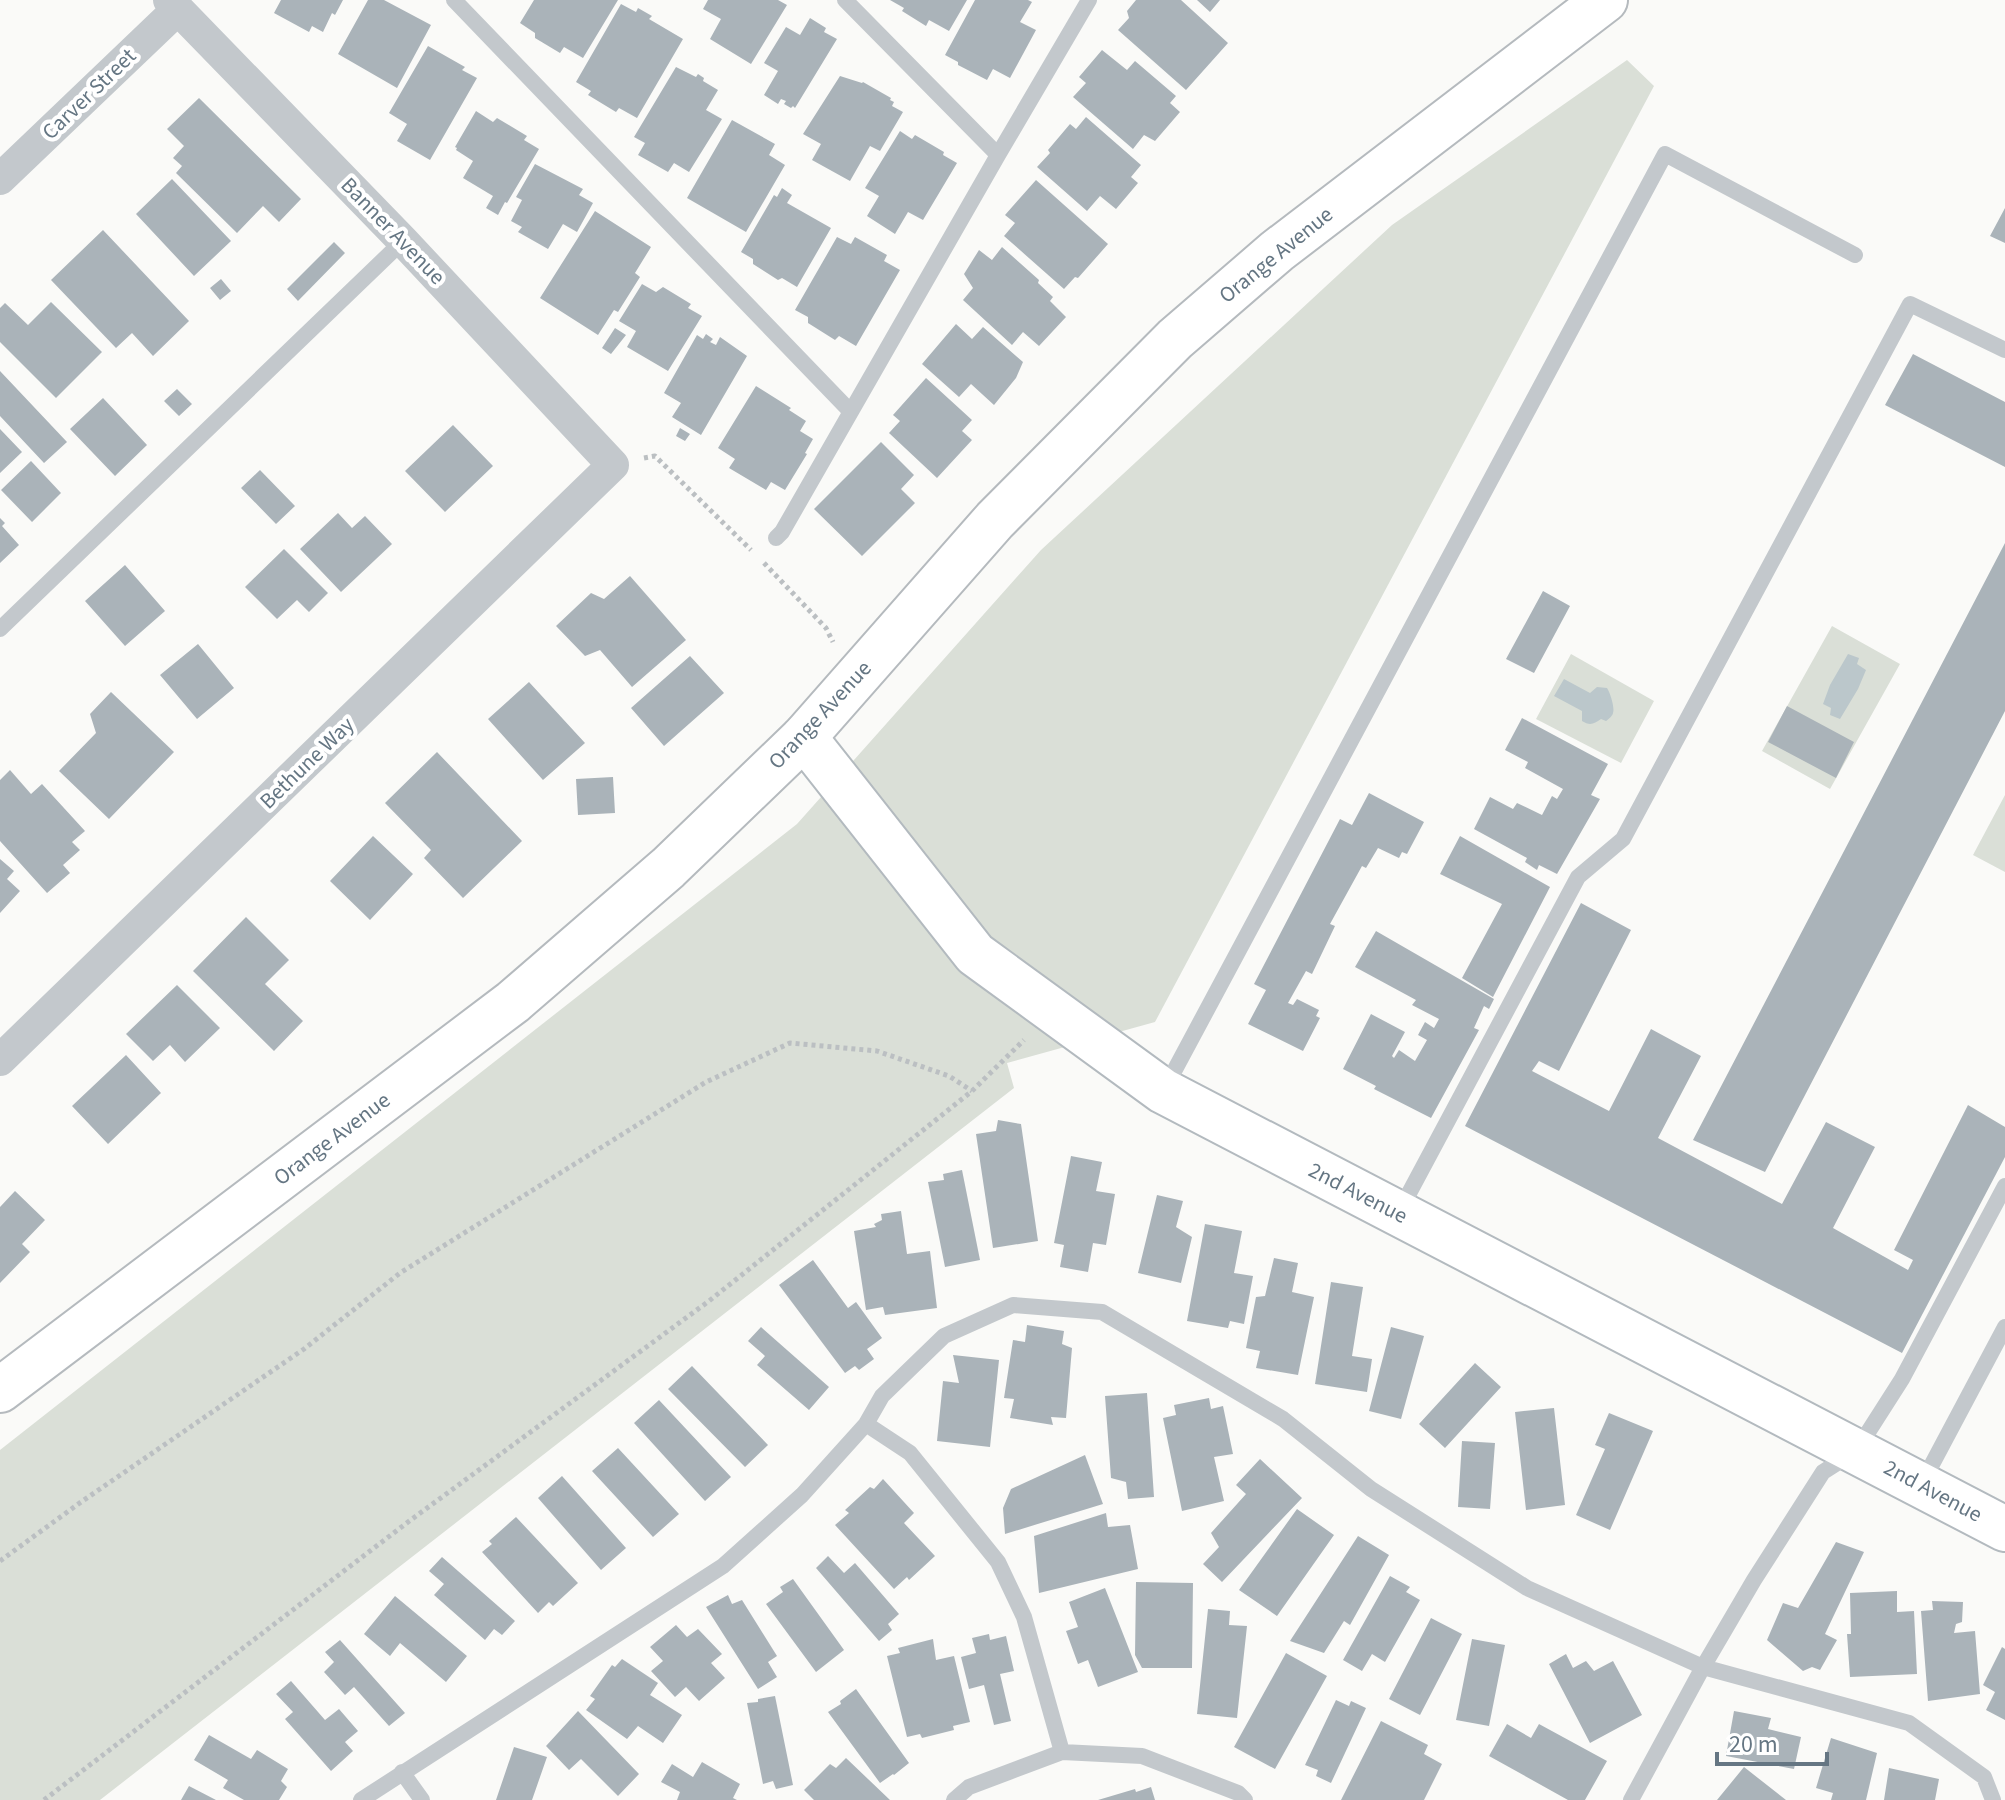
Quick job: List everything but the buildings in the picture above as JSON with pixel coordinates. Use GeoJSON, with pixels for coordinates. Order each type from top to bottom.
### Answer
{"type":"FeatureCollection","features":[{"type":"Feature","properties":{"kind":"main road","name":"Orange Avenue"},"geometry":{"type":"LineString","coordinates":[[0,1390],[513,1002],[668,868],[804,737],[995,520],[1175,339],[1277,251],[1605,0]]}},
{"type":"Feature","properties":{"kind":"main road","name":"2nd Avenue"},"geometry":{"type":"LineString","coordinates":[[804,737],[975,954],[1163,1091],[2005,1529]]}},
{"type":"Feature","properties":{"kind":"street","name":"Carver Street"},"geometry":{"type":"LineString","coordinates":[[0,179],[173,5]]}},
{"type":"Feature","properties":{"kind":"street","name":"Banner Avenue"},"geometry":{"type":"LineString","coordinates":[[173,5],[403,241],[613,465]]}},
{"type":"Feature","properties":{"kind":"street","name":"Bethune Way"},"geometry":{"type":"LineString","coordinates":[[0,1060],[613,465]]}},
{"type":"Feature","properties":{"kind":"lane"},"geometry":{"type":"LineString","coordinates":[[454,0],[850,411]]}},
{"type":"Feature","properties":{"kind":"lane"},"geometry":{"type":"LineString","coordinates":[[845,0],[998,155]]}},
{"type":"Feature","properties":{"kind":"lane"},"geometry":{"type":"LineString","coordinates":[[776,538],[1089,0]]}},
{"type":"Feature","properties":{"kind":"lane"},"geometry":{"type":"LineString","coordinates":[[1163,1091],[1665,154],[1855,255]]}},
{"type":"Feature","properties":{"kind":"lane"},"geometry":{"type":"LineString","coordinates":[[0,629],[403,241]]}},
{"type":"Feature","properties":{"kind":"lane"},"geometry":{"type":"LineString","coordinates":[[1398,1213],[1578,877],[1623,839],[1910,304],[2005,350]]}},
{"type":"Feature","properties":{"kind":"lane"},"geometry":{"type":"LineString","coordinates":[[1631,1800],[1703,1667],[1823,1472],[1856,1451],[1902,1379],[2005,1186]]}},
{"type":"Feature","properties":{"kind":"lane"},"geometry":{"type":"LineString","coordinates":[[361,1800],[723,1566],[802,1495],[866,1424],[882,1396],[944,1336],[1013,1305],[1102,1312],[1283,1419],[1371,1489],[1527,1588],[1703,1667],[1909,1723],[1984,1777],[1993,1800]]}},
{"type":"Feature","properties":{"kind":"lane"},"geometry":{"type":"LineString","coordinates":[[1921,1485],[2005,1327]]}},
{"type":"Feature","properties":{"kind":"lane"},"geometry":{"type":"LineString","coordinates":[[866,1424],[910,1453],[998,1562],[1024,1617],[1062,1752]]}},
{"type":"Feature","properties":{"kind":"lane"},"geometry":{"type":"LineString","coordinates":[[954,1800],[969,1787],[1062,1752],[1142,1756],[1238,1793],[1245,1800]]}},
{"type":"Feature","properties":{"kind":"lane"},"geometry":{"type":"LineString","coordinates":[[402,1772],[422,1800]]}},
{"type":"Feature","properties":{"kind":"path"},"geometry":{"type":"LineString","coordinates":[[613,465],[655,456],[826,628],[851,684]]}},
{"type":"Feature","properties":{"kind":"path"},"geometry":{"type":"LineString","coordinates":[[44,1800],[408,1522],[709,1301],[972,1091],[1054,1011]]}},
{"type":"Feature","properties":{"kind":"path"},"geometry":{"type":"LineString","coordinates":[[0,1561],[304,1349],[400,1273],[706,1082],[790,1043],[877,1051],[949,1076],[972,1091]]}},
{"type":"Feature","properties":{"kind":"shaded area"},"geometry":{"type":"Polygon","coordinates":[[[1627,60],[1654,86],[1155,1022],[1007,1063],[1014,1088],[100,1800],[0,1800],[0,1450],[797,824],[1041,550],[1392,225],[1627,60]]]}},
{"type":"Feature","properties":{"kind":"shaded area"},"geometry":{"type":"Polygon","coordinates":[[[1832,626],[1900,664],[1830,789],[1762,751],[1832,626]]]}},
{"type":"Feature","properties":{"kind":"shaded area"},"geometry":{"type":"Polygon","coordinates":[[[1571,654],[1654,701],[1621,763],[1536,719],[1571,654]]]}},
{"type":"Feature","properties":{"kind":"shaded area"},"geometry":{"type":"Polygon","coordinates":[[[1848,654],[1859,658],[1857,664],[1866,670],[1840,719],[1830,715],[1831,708],[1823,704],[1848,654]]]}},
{"type":"Feature","properties":{"kind":"shaded area"},"geometry":{"type":"Polygon","coordinates":[[[1564,679],[1590,693],[1597,687],[1607,688],[1613,708],[1611,716],[1606,721],[1601,719],[1592,724],[1582,721],[1582,711],[1554,696],[1564,679]]]}},
{"type":"Feature","properties":{"kind":"shaded area"},"geometry":{"type":"Polygon","coordinates":[[[2005,795],[2005,872],[1973,855],[2005,795]]]}}]}
